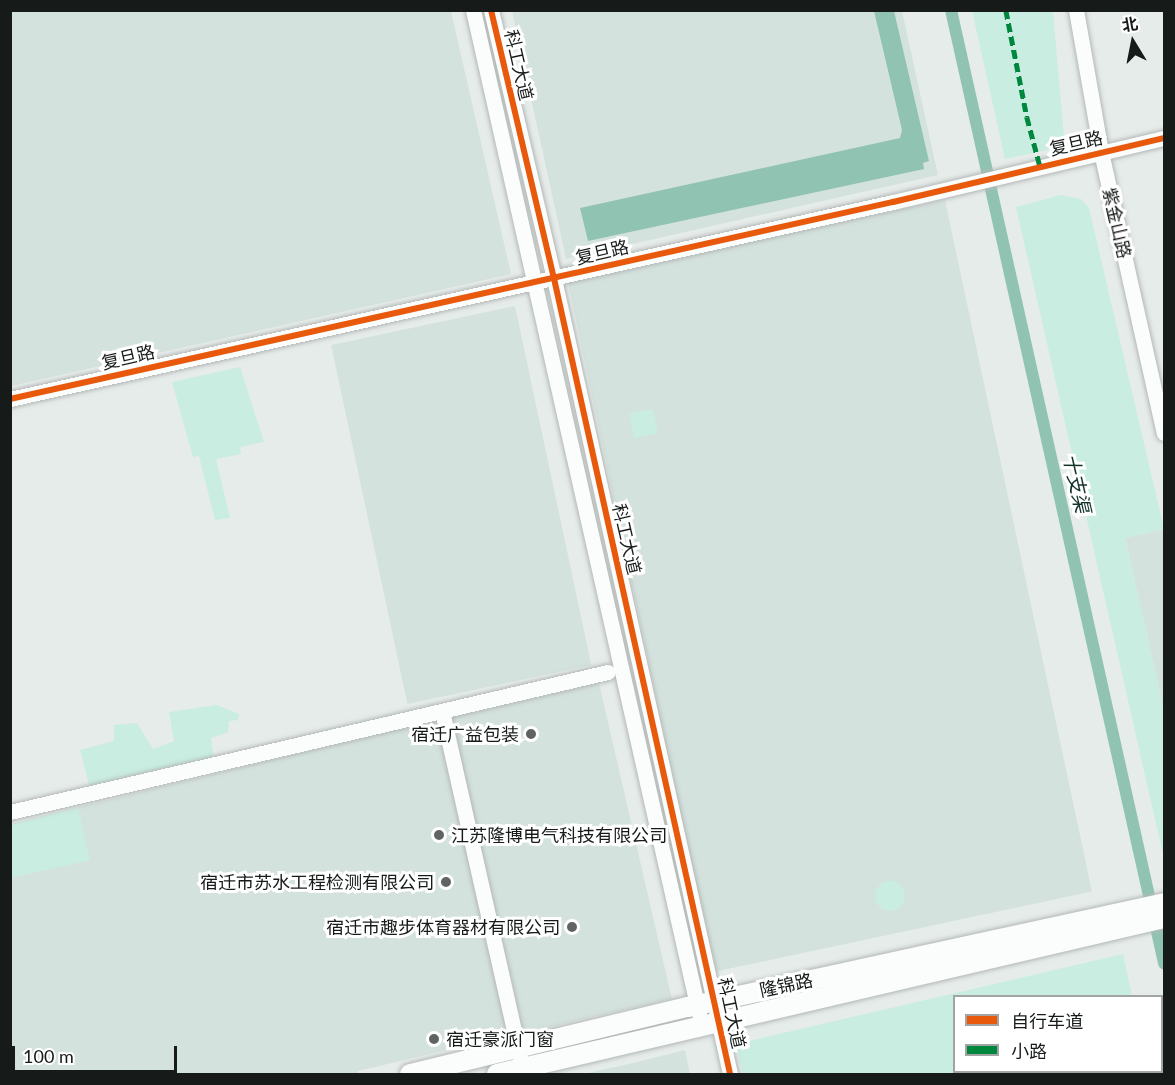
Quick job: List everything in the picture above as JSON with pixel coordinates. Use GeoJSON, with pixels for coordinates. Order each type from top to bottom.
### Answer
{"type":"FeatureCollection","features":[{"type":"Feature","properties":{"kind":"main road","name":"隆锦路"},"geometry":{"type":"LineString","coordinates":[[497,1074],[711,1024],[1093,927],[1164,903]]}},
{"type":"Feature","properties":{"kind":"main road","name":"隆锦路"},"geometry":{"type":"LineString","coordinates":[[410,1074],[706,1003],[1093,927],[1164,918]]}},
{"type":"Feature","properties":{"kind":"street","name":"科工大道"},"geometry":{"type":"LineString","coordinates":[[473,10],[534,282],[711,1024],[730,1074]]}},
{"type":"Feature","properties":{"kind":"street","name":"科工大道"},"geometry":{"type":"LineString","coordinates":[[491,10],[553,278],[706,1003]]}},
{"type":"Feature","properties":{"kind":"street","name":"紫金山路"},"geometry":{"type":"LineString","coordinates":[[1076,10],[1101,152],[1164,433]]}},
{"type":"Feature","properties":{"kind":"street","name":"复旦路"},"geometry":{"type":"LineString","coordinates":[[10,399],[952,188],[1164,138]]}},
{"type":"Feature","properties":{"kind":"street"},"geometry":{"type":"LineString","coordinates":[[10,812],[608,672]]}},
{"type":"Feature","properties":{"kind":"street"},"geometry":{"type":"LineString","coordinates":[[442,711],[523,1068]]}},
{"type":"Feature","properties":{"kind":"shaded area"},"geometry":{"type":"Polygon","coordinates":[[[10,11],[451,11],[511,274],[11,386],[10,11]]]}},
{"type":"Feature","properties":{"kind":"shaded area"},"geometry":{"type":"Polygon","coordinates":[[[512,11],[902,11],[938,175],[566,259],[512,11]]]}},
{"type":"Feature","properties":{"kind":"shaded area"},"geometry":{"type":"Polygon","coordinates":[[[874,11],[894,11],[929,161],[923,163],[924,169],[588,241],[580,208],[900,138],[902,130],[874,11]]]}},
{"type":"Feature","properties":{"kind":"shaded area"},"geometry":{"type":"Polygon","coordinates":[[[972,11],[1053,11],[1064,138],[1052,149],[1005,159],[972,11]]]}},
{"type":"Feature","properties":{"kind":"shaded area"},"geometry":{"type":"Polygon","coordinates":[[[1061,195],[1081,199],[1089,208],[1164,529],[1125,538],[1164,711],[1164,859],[1016,207],[1061,195]]]}},
{"type":"Feature","properties":{"kind":"shaded area"},"geometry":{"type":"Polygon","coordinates":[[[945,200],[1092,892],[714,972],[567,280],[945,200]]]}},
{"type":"Feature","properties":{"kind":"shaded area"},"geometry":{"type":"Polygon","coordinates":[[[515,306],[591,665],[407,704],[331,345],[515,306]]]}},
{"type":"Feature","properties":{"kind":"shaded area"},"geometry":{"type":"Polygon","coordinates":[[[240,367],[264,442],[240,447],[241,454],[216,459],[230,518],[215,520],[199,456],[193,457],[172,382],[240,367]]]}},
{"type":"Feature","properties":{"kind":"shaded area"},"geometry":{"type":"Polygon","coordinates":[[[653,409],[658,434],[634,438],[629,414],[653,409]]]}},
{"type":"Feature","properties":{"kind":"shaded area"},"geometry":{"type":"Polygon","coordinates":[[[1164,529],[1164,711],[1125,538],[1164,529]]]}},
{"type":"Feature","properties":{"kind":"shaded area"},"geometry":{"type":"Polygon","coordinates":[[[599,683],[672,999],[524,1033],[451,717],[599,683]]]}},
{"type":"Feature","properties":{"kind":"shaded area"},"geometry":{"type":"Polygon","coordinates":[[[217,705],[239,714],[238,720],[229,721],[228,732],[211,738],[214,760],[90,788],[80,750],[114,741],[114,725],[137,723],[153,749],[174,741],[169,712],[217,705]]]}},
{"type":"Feature","properties":{"kind":"shaded area"},"geometry":{"type":"Polygon","coordinates":[[[436,720],[508,1033],[506,1036],[358,1071],[358,1074],[11,1074],[10,824],[436,720]]]}},
{"type":"Feature","properties":{"kind":"shaded area"},"geometry":{"type":"Polygon","coordinates":[[[78,808],[90,860],[11,878],[11,825],[78,808]]]}},
{"type":"Feature","properties":{"kind":"shaded area"},"geometry":{"type":"Polygon","coordinates":[[[890,881],[901,885],[905,896],[901,907],[890,911],[879,907],[875,896],[879,885],[890,881]]]}},
{"type":"Feature","properties":{"kind":"shaded area"},"geometry":{"type":"Polygon","coordinates":[[[1123,954],[1132,995],[953,995],[953,1073],[1150,1074],[743,1074],[736,1044],[1123,954]]]}},
{"type":"Feature","properties":{"kind":"shaded area"},"geometry":{"type":"Polygon","coordinates":[[[685,1050],[690,1074],[584,1074],[637,1062],[685,1050]]]}},
{"type":"Feature","properties":{"kind":"waterway","name":"十支渠"},"geometry":{"type":"LineString","coordinates":[[951,10],[1164,963]]}},
{"type":"Feature","properties":{"kind":"marked path"},"geometry":{"type":"LineString","coordinates":[[1006,10],[1027,117],[1040,166]]}},
{"type":"Feature","properties":{"kind":"cycle path"},"geometry":{"type":"LineString","coordinates":[[491,10],[555,283],[730,1074]]}},
{"type":"Feature","properties":{"kind":"cycle path"},"geometry":{"type":"LineString","coordinates":[[10,399],[893,202],[1164,138]]}},
{"type":"Feature","properties":{"kind":"place","name":"宿迁广益包装"},"geometry":{"type":"Point","coordinates":[531,734]}},
{"type":"Feature","properties":{"kind":"place","name":"江苏隆博电气科技有限公司"},"geometry":{"type":"Point","coordinates":[439,835]}},
{"type":"Feature","properties":{"kind":"place","name":"宿迁市苏水工程检测有限公司"},"geometry":{"type":"Point","coordinates":[446,882]}},
{"type":"Feature","properties":{"kind":"place","name":"宿迁市趣步体育器材有限公司"},"geometry":{"type":"Point","coordinates":[572,927]}},
{"type":"Feature","properties":{"kind":"place","name":"宿迁豪派门窗"},"geometry":{"type":"Point","coordinates":[434,1039]}}]}
